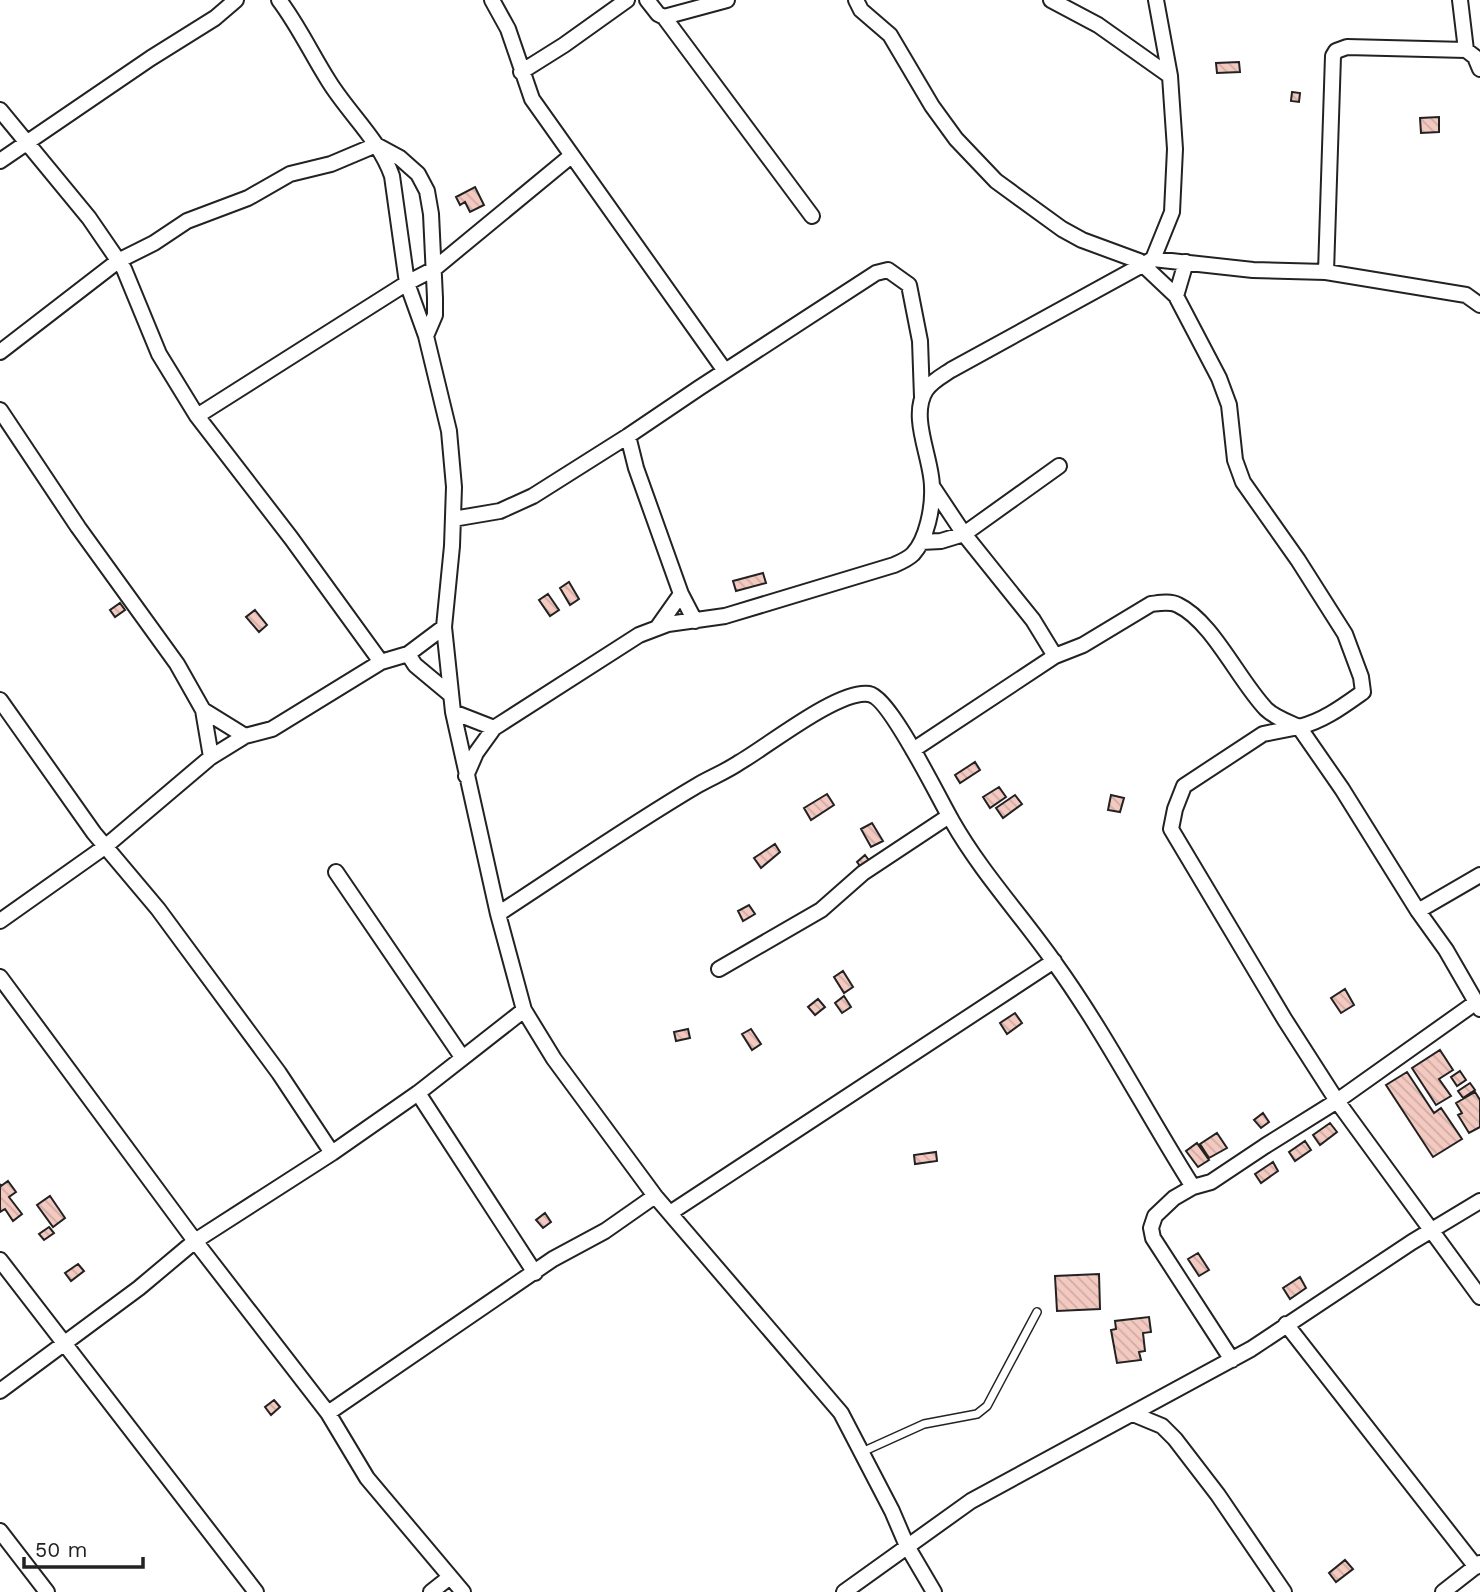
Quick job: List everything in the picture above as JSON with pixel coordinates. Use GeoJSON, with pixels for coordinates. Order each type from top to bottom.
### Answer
{"type":"FeatureCollection","features":[{"type":"Feature","properties":{"kind":"street"},"geometry":{"type":"LineString","coordinates":[[0,161],[151,58],[215,18],[236,0]]}},
{"type":"Feature","properties":{"kind":"street"},"geometry":{"type":"LineString","coordinates":[[279,0],[298,26],[328,81],[386,160],[392,176],[407,282],[426,336],[449,431],[454,487],[452,546],[443,627],[453,712],[498,915],[524,1010],[554,1059],[655,1196],[841,1413],[892,1511],[907,1546],[934,1592]]}},
{"type":"Feature","properties":{"kind":"street"},"geometry":{"type":"LineString","coordinates":[[492,0],[508,30],[532,99],[725,371]]}},
{"type":"Feature","properties":{"kind":"street"},"geometry":{"type":"LineString","coordinates":[[521,72],[627,0]]}},
{"type":"Feature","properties":{"kind":"street"},"geometry":{"type":"LineString","coordinates":[[647,0],[658,14],[664,17],[812,216]]}},
{"type":"Feature","properties":{"kind":"street"},"geometry":{"type":"LineString","coordinates":[[664,17],[727,0]]}},
{"type":"Feature","properties":{"kind":"street"},"geometry":{"type":"LineString","coordinates":[[856,0],[861,10],[890,35],[926,98],[956,139],[996,181],[1062,229],[1082,240],[1149,262],[1325,272],[1466,295],[1480,305]]}},
{"type":"Feature","properties":{"kind":"street"},"geometry":{"type":"LineString","coordinates":[[1051,0],[1098,25],[1170,76]]}},
{"type":"Feature","properties":{"kind":"street"},"geometry":{"type":"LineString","coordinates":[[922,398],[936,380],[951,370],[1149,262],[1172,212],[1175,149],[1170,76],[1156,0]]}},
{"type":"Feature","properties":{"kind":"street"},"geometry":{"type":"LineString","coordinates":[[1460,0],[1466,50]]}},
{"type":"Feature","properties":{"kind":"street"},"geometry":{"type":"LineString","coordinates":[[1325,272],[1333,56],[1336,51],[1347,47],[1466,50],[1475,57],[1480,69]]}},
{"type":"Feature","properties":{"kind":"street"},"geometry":{"type":"LineString","coordinates":[[0,110],[89,218],[124,269],[159,354],[197,416],[276,518],[381,662]]}},
{"type":"Feature","properties":{"kind":"street"},"geometry":{"type":"LineString","coordinates":[[0,352],[118,261],[187,221],[248,198],[290,174],[331,164],[376,145]]}},
{"type":"Feature","properties":{"kind":"street"},"geometry":{"type":"LineString","coordinates":[[376,145],[400,158],[418,174],[427,191],[431,214],[435,315],[426,336]]}},
{"type":"Feature","properties":{"kind":"street"},"geometry":{"type":"LineString","coordinates":[[197,416],[407,282],[434,270],[572,156]]}},
{"type":"Feature","properties":{"kind":"street"},"geometry":{"type":"LineString","coordinates":[[1149,262],[1176,296],[1219,377],[1229,405],[1235,460],[1243,482],[1298,560],[1345,634],[1361,677],[1363,692],[1315,723],[1263,734],[1184,786],[1171,829],[1285,1020],[1337,1101],[1480,1297]]}},
{"type":"Feature","properties":{"kind":"street"},"geometry":{"type":"LineString","coordinates":[[1176,296],[1186,262]]}},
{"type":"Feature","properties":{"kind":"street"},"geometry":{"type":"LineString","coordinates":[[453,519],[500,511],[533,496],[876,273],[888,270],[909,285],[920,341],[921,430],[932,486],[927,522],[912,555],[894,565],[725,616],[657,628],[639,635],[494,729],[476,753],[466,776]]}},
{"type":"Feature","properties":{"kind":"street"},"geometry":{"type":"LineString","coordinates":[[0,410],[78,527],[177,664],[203,710],[211,757]]}},
{"type":"Feature","properties":{"kind":"street"},"geometry":{"type":"LineString","coordinates":[[628,436],[636,468],[681,594],[695,621]]}},
{"type":"Feature","properties":{"kind":"street"},"geometry":{"type":"LineString","coordinates":[[920,542],[941,541],[964,534],[1059,466]]}},
{"type":"Feature","properties":{"kind":"street"},"geometry":{"type":"LineString","coordinates":[[932,486],[964,534],[1032,620],[1055,656]]}},
{"type":"Feature","properties":{"kind":"street"},"geometry":{"type":"LineString","coordinates":[[657,628],[681,594]]}},
{"type":"Feature","properties":{"kind":"street"},"geometry":{"type":"LineString","coordinates":[[913,750],[1055,656],[1083,645],[1151,604],[1164,602],[1178,605],[1202,622],[1268,711],[1299,727],[1446,950],[1478,1006],[1211,1182],[1193,1187],[1162,1207],[1151,1228],[1153,1238],[1232,1360]]}},
{"type":"Feature","properties":{"kind":"street"},"geometry":{"type":"LineString","coordinates":[[0,921],[106,846],[211,757],[245,736],[272,729],[381,662],[408,654],[443,627]]}},
{"type":"Feature","properties":{"kind":"street"},"geometry":{"type":"LineString","coordinates":[[408,654],[415,665],[451,695]]}},
{"type":"Feature","properties":{"kind":"street"},"geometry":{"type":"LineString","coordinates":[[498,915],[699,784],[738,764],[845,697],[871,694],[880,700],[895,719],[965,844],[1054,961],[1105,1037],[1193,1187]]}},
{"type":"Feature","properties":{"kind":"street"},"geometry":{"type":"LineString","coordinates":[[0,700],[87,823],[158,909],[271,1062],[332,1153]]}},
{"type":"Feature","properties":{"kind":"street"},"geometry":{"type":"LineString","coordinates":[[203,710],[245,736]]}},
{"type":"Feature","properties":{"kind":"street"},"geometry":{"type":"LineString","coordinates":[[453,712],[494,729]]}},
{"type":"Feature","properties":{"kind":"street"},"geometry":{"type":"LineString","coordinates":[[719,969],[821,909],[863,873],[949,816]]}},
{"type":"Feature","properties":{"kind":"street"},"geometry":{"type":"LineString","coordinates":[[336,872],[462,1057]]}},
{"type":"Feature","properties":{"kind":"street"},"geometry":{"type":"LineString","coordinates":[[1418,911],[1480,875]]}},
{"type":"Feature","properties":{"kind":"street"},"geometry":{"type":"LineString","coordinates":[[670,1213],[1054,961]]}},
{"type":"Feature","properties":{"kind":"street"},"geometry":{"type":"LineString","coordinates":[[0,977],[195,1241],[328,1413],[367,1478],[463,1592]]}},
{"type":"Feature","properties":{"kind":"street"},"geometry":{"type":"LineString","coordinates":[[0,1391],[139,1288],[195,1241],[332,1153],[418,1093],[524,1010]]}},
{"type":"Feature","properties":{"kind":"street"},"geometry":{"type":"LineString","coordinates":[[418,1093],[535,1273]]}},
{"type":"Feature","properties":{"kind":"street"},"geometry":{"type":"LineString","coordinates":[[328,1413],[553,1259],[605,1231],[655,1196]]}},
{"type":"Feature","properties":{"kind":"street"},"geometry":{"type":"LineString","coordinates":[[844,1592],[971,1501],[1232,1360],[1480,1201]]}},
{"type":"Feature","properties":{"kind":"street"},"geometry":{"type":"LineString","coordinates":[[0,1260],[256,1592]]}},
{"type":"Feature","properties":{"kind":"street"},"geometry":{"type":"LineString","coordinates":[[1286,1324],[1478,1565],[1443,1592]]}},
{"type":"Feature","properties":{"kind":"street"},"geometry":{"type":"LineString","coordinates":[[1162,1426],[1163,1398]]}},
{"type":"Feature","properties":{"kind":"street"},"geometry":{"type":"LineString","coordinates":[[1133,1414],[1162,1426],[1203,1473],[1284,1592]]}},
{"type":"Feature","properties":{"kind":"street"},"geometry":{"type":"LineString","coordinates":[[0,1531],[47,1592]]}},
{"type":"Feature","properties":{"kind":"street"},"geometry":{"type":"LineString","coordinates":[[431,1592],[450,1577]]}},
{"type":"Feature","properties":{"kind":"lane"},"geometry":{"type":"LineString","coordinates":[[862,1452],[925,1424],[977,1413],[987,1406],[1037,1312]]}},
{"type":"Feature","properties":{"kind":"building"},"geometry":{"type":"Polygon","coordinates":[[[1239,62],[1240,72],[1217,73],[1216,63],[1239,62]]]}},
{"type":"Feature","properties":{"kind":"building"},"geometry":{"type":"Polygon","coordinates":[[[1292,92],[1300,93],[1299,102],[1291,101],[1292,92]]]}},
{"type":"Feature","properties":{"kind":"building"},"geometry":{"type":"Polygon","coordinates":[[[1439,117],[1439,132],[1421,133],[1420,118],[1439,117]]]}},
{"type":"Feature","properties":{"kind":"building"},"geometry":{"type":"Polygon","coordinates":[[[475,187],[484,205],[470,212],[465,202],[460,205],[456,197],[475,187]]]}},
{"type":"Feature","properties":{"kind":"building"},"geometry":{"type":"Polygon","coordinates":[[[763,573],[766,583],[736,591],[733,581],[763,573]]]}},
{"type":"Feature","properties":{"kind":"building"},"geometry":{"type":"Polygon","coordinates":[[[569,582],[579,599],[570,605],[560,588],[569,582]]]}},
{"type":"Feature","properties":{"kind":"building"},"geometry":{"type":"Polygon","coordinates":[[[548,594],[559,610],[550,616],[539,600],[548,594]]]}},
{"type":"Feature","properties":{"kind":"building"},"geometry":{"type":"Polygon","coordinates":[[[120,603],[125,610],[115,617],[110,610],[120,603]]]}},
{"type":"Feature","properties":{"kind":"building"},"geometry":{"type":"Polygon","coordinates":[[[255,610],[267,625],[259,632],[246,617],[255,610]]]}},
{"type":"Feature","properties":{"kind":"building"},"geometry":{"type":"Polygon","coordinates":[[[975,762],[980,770],[960,783],[955,775],[975,762]]]}},
{"type":"Feature","properties":{"kind":"building"},"geometry":{"type":"Polygon","coordinates":[[[999,787],[1006,797],[990,808],[983,797],[999,787]]]}},
{"type":"Feature","properties":{"kind":"building"},"geometry":{"type":"Polygon","coordinates":[[[827,794],[834,805],[811,820],[804,808],[827,794]]]}},
{"type":"Feature","properties":{"kind":"building"},"geometry":{"type":"Polygon","coordinates":[[[1015,795],[1022,804],[1003,818],[996,808],[1015,795]]]}},
{"type":"Feature","properties":{"kind":"building"},"geometry":{"type":"Polygon","coordinates":[[[1111,795],[1124,798],[1120,812],[1108,810],[1111,795]]]}},
{"type":"Feature","properties":{"kind":"building"},"geometry":{"type":"Polygon","coordinates":[[[872,823],[883,841],[871,847],[861,829],[872,823]]]}},
{"type":"Feature","properties":{"kind":"building"},"geometry":{"type":"Polygon","coordinates":[[[775,844],[780,852],[761,868],[754,858],[775,844]]]}},
{"type":"Feature","properties":{"kind":"building"},"geometry":{"type":"Polygon","coordinates":[[[865,855],[871,863],[863,870],[857,862],[865,855]]]}},
{"type":"Feature","properties":{"kind":"building"},"geometry":{"type":"Polygon","coordinates":[[[749,905],[755,914],[743,921],[738,911],[749,905]]]}},
{"type":"Feature","properties":{"kind":"building"},"geometry":{"type":"Polygon","coordinates":[[[843,971],[853,987],[844,993],[834,977],[843,971]]]}},
{"type":"Feature","properties":{"kind":"building"},"geometry":{"type":"Polygon","coordinates":[[[1345,989],[1354,1005],[1341,1013],[1331,998],[1345,989]]]}},
{"type":"Feature","properties":{"kind":"building"},"geometry":{"type":"Polygon","coordinates":[[[844,996],[851,1007],[842,1013],[835,1003],[844,996]]]}},
{"type":"Feature","properties":{"kind":"building"},"geometry":{"type":"Polygon","coordinates":[[[818,999],[825,1007],[815,1015],[808,1007],[818,999]]]}},
{"type":"Feature","properties":{"kind":"building"},"geometry":{"type":"Polygon","coordinates":[[[1015,1013],[1022,1023],[1007,1034],[1000,1023],[1015,1013]]]}},
{"type":"Feature","properties":{"kind":"building"},"geometry":{"type":"Polygon","coordinates":[[[688,1029],[690,1038],[676,1041],[674,1032],[688,1029]]]}},
{"type":"Feature","properties":{"kind":"building"},"geometry":{"type":"Polygon","coordinates":[[[751,1029],[761,1044],[752,1050],[742,1034],[751,1029]]]}},
{"type":"Feature","properties":{"kind":"building"},"geometry":{"type":"Polygon","coordinates":[[[1440,1050],[1453,1070],[1439,1079],[1451,1096],[1436,1105],[1412,1068],[1440,1050]]]}},
{"type":"Feature","properties":{"kind":"building"},"geometry":{"type":"Polygon","coordinates":[[[1460,1071],[1466,1080],[1457,1086],[1451,1077],[1460,1071]]]}},
{"type":"Feature","properties":{"kind":"building"},"geometry":{"type":"Polygon","coordinates":[[[1407,1072],[1434,1113],[1441,1108],[1462,1139],[1433,1157],[1386,1085],[1407,1072]]]}},
{"type":"Feature","properties":{"kind":"building"},"geometry":{"type":"Polygon","coordinates":[[[1470,1083],[1475,1090],[1463,1098],[1458,1091],[1470,1083]]]}},
{"type":"Feature","properties":{"kind":"building"},"geometry":{"type":"Polygon","coordinates":[[[1475,1092],[1480,1100],[1480,1127],[1469,1133],[1458,1115],[1462,1113],[1456,1103],[1475,1092]]]}},
{"type":"Feature","properties":{"kind":"building"},"geometry":{"type":"Polygon","coordinates":[[[1263,1113],[1269,1122],[1261,1128],[1254,1120],[1263,1113]]]}},
{"type":"Feature","properties":{"kind":"building"},"geometry":{"type":"Polygon","coordinates":[[[1330,1123],[1337,1132],[1320,1145],[1313,1135],[1330,1123]]]}},
{"type":"Feature","properties":{"kind":"building"},"geometry":{"type":"Polygon","coordinates":[[[1217,1133],[1227,1148],[1209,1158],[1200,1144],[1217,1133]]]}},
{"type":"Feature","properties":{"kind":"building"},"geometry":{"type":"Polygon","coordinates":[[[1305,1141],[1311,1150],[1295,1161],[1289,1152],[1305,1141]]]}},
{"type":"Feature","properties":{"kind":"building"},"geometry":{"type":"Polygon","coordinates":[[[1197,1143],[1209,1160],[1198,1167],[1186,1151],[1197,1143]]]}},
{"type":"Feature","properties":{"kind":"building"},"geometry":{"type":"Polygon","coordinates":[[[936,1152],[937,1161],[915,1164],[914,1155],[936,1152]]]}},
{"type":"Feature","properties":{"kind":"building"},"geometry":{"type":"Polygon","coordinates":[[[1273,1162],[1278,1171],[1261,1183],[1255,1174],[1273,1162]]]}},
{"type":"Feature","properties":{"kind":"building"},"geometry":{"type":"Polygon","coordinates":[[[8,1181],[16,1192],[9,1197],[22,1214],[13,1221],[5,1209],[0,1212],[0,1184],[1,1186],[8,1181]]]}},
{"type":"Feature","properties":{"kind":"building"},"geometry":{"type":"Polygon","coordinates":[[[50,1196],[65,1218],[53,1227],[37,1205],[50,1196]]]}},
{"type":"Feature","properties":{"kind":"building"},"geometry":{"type":"Polygon","coordinates":[[[545,1213],[551,1222],[543,1228],[536,1220],[545,1213]]]}},
{"type":"Feature","properties":{"kind":"building"},"geometry":{"type":"Polygon","coordinates":[[[49,1227],[54,1233],[44,1240],[39,1234],[49,1227]]]}},
{"type":"Feature","properties":{"kind":"building"},"geometry":{"type":"Polygon","coordinates":[[[1198,1253],[1209,1270],[1199,1276],[1188,1259],[1198,1253]]]}},
{"type":"Feature","properties":{"kind":"building"},"geometry":{"type":"Polygon","coordinates":[[[78,1264],[84,1271],[71,1281],[65,1273],[78,1264]]]}},
{"type":"Feature","properties":{"kind":"building"},"geometry":{"type":"Polygon","coordinates":[[[1099,1274],[1100,1309],[1057,1311],[1055,1276],[1099,1274]]]}},
{"type":"Feature","properties":{"kind":"building"},"geometry":{"type":"Polygon","coordinates":[[[1300,1277],[1306,1288],[1290,1299],[1283,1288],[1300,1277]]]}},
{"type":"Feature","properties":{"kind":"building"},"geometry":{"type":"Polygon","coordinates":[[[1149,1317],[1151,1332],[1143,1333],[1145,1351],[1139,1352],[1141,1360],[1117,1363],[1111,1330],[1116,1329],[1115,1321],[1149,1317]]]}},
{"type":"Feature","properties":{"kind":"building"},"geometry":{"type":"Polygon","coordinates":[[[274,1400],[280,1407],[271,1415],[265,1407],[274,1400]]]}},
{"type":"Feature","properties":{"kind":"building"},"geometry":{"type":"Polygon","coordinates":[[[1345,1560],[1353,1569],[1336,1582],[1329,1573],[1345,1560]]]}}]}
